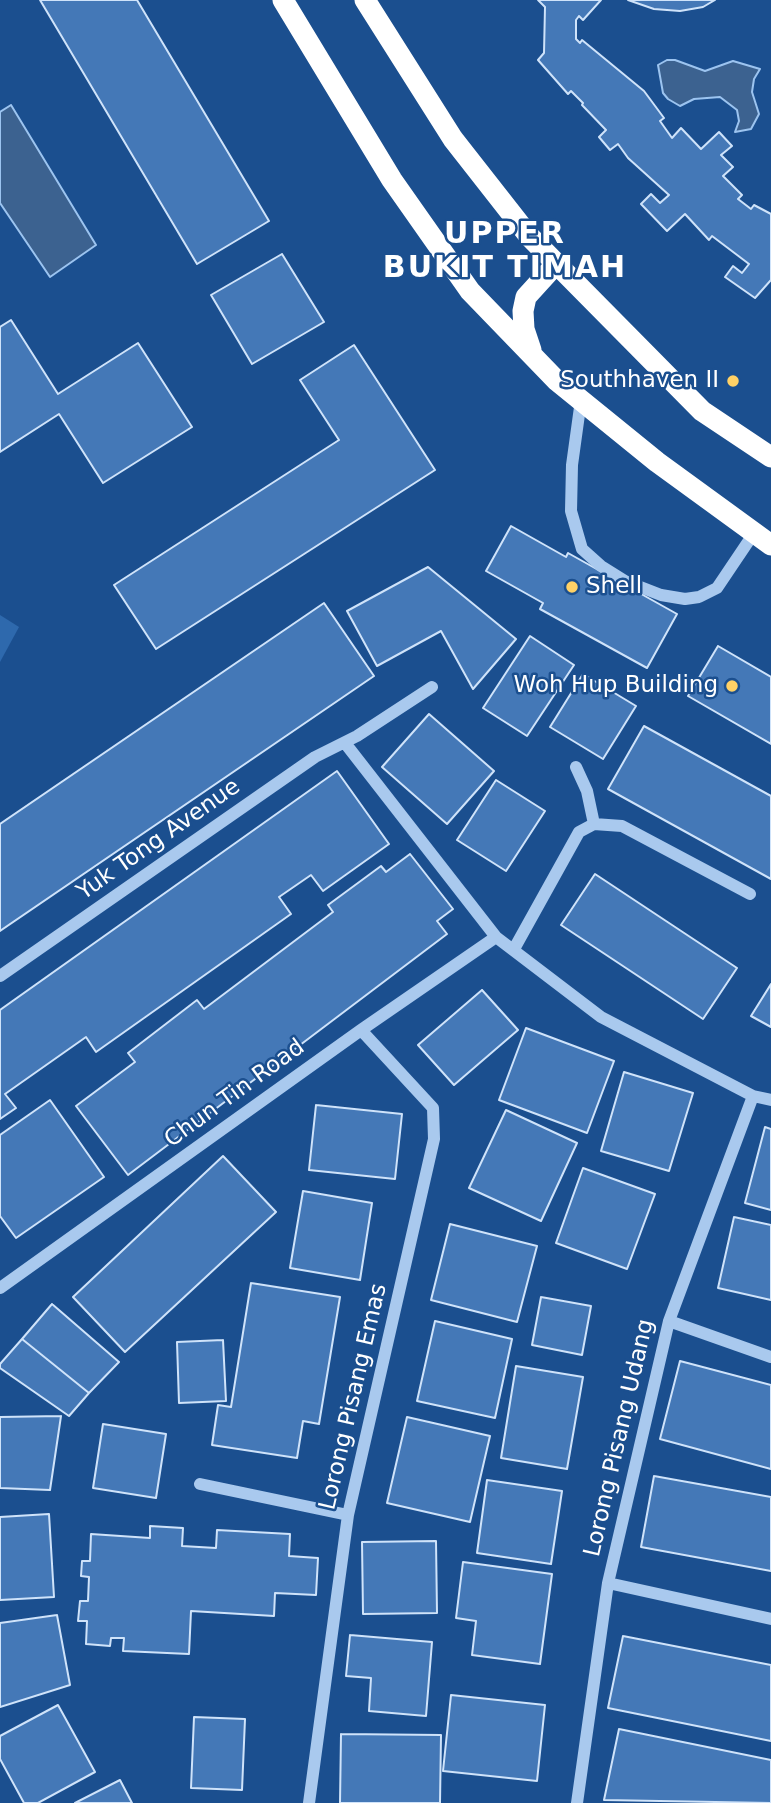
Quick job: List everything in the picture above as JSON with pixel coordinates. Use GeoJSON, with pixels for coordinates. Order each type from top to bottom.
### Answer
{"type":"FeatureCollection","features":[{"type":"Feature","properties":{"kind":"highway"},"geometry":{"type":"LineString","coordinates":[[283,0],[407,202],[470,291],[533,356],[581,400],[657,462],[762,539]]}},
{"type":"Feature","properties":{"kind":"highway"},"geometry":{"type":"LineString","coordinates":[[365,0],[453,139],[529,236],[702,411],[771,457]]}},
{"type":"Feature","properties":{"kind":"highway"},"geometry":{"type":"LineString","coordinates":[[533,356],[524,329],[524,304],[534,286],[556,264]]}},
{"type":"Feature","properties":{"kind":"street"},"geometry":{"type":"LineString","coordinates":[[581,400],[572,465],[571,510],[582,549],[601,566],[625,581],[661,595],[685,599],[699,597],[717,588],[762,539]]}},
{"type":"Feature","properties":{"kind":"street","name":"Yuk Tong Avenue"},"geometry":{"type":"LineString","coordinates":[[0,976],[315,757],[345,743],[432,687]]}},
{"type":"Feature","properties":{"kind":"street"},"geometry":{"type":"LineString","coordinates":[[345,743],[496,937],[601,1017],[753,1096],[771,1100]]}},
{"type":"Feature","properties":{"kind":"street"},"geometry":{"type":"LineString","coordinates":[[576,767],[587,791],[594,824]]}},
{"type":"Feature","properties":{"kind":"street"},"geometry":{"type":"LineString","coordinates":[[514,949],[579,832],[594,824],[622,826],[750,894]]}},
{"type":"Feature","properties":{"kind":"street","name":"Chun Tin Road"},"geometry":{"type":"LineString","coordinates":[[0,1288],[496,937]]}},
{"type":"Feature","properties":{"kind":"street","name":"Lorong Pisang Emas"},"geometry":{"type":"LineString","coordinates":[[309,1803],[348,1515],[434,1139],[433,1108],[361,1030]]}},
{"type":"Feature","properties":{"kind":"street","name":"Lorong Pisang Udang"},"geometry":{"type":"LineString","coordinates":[[577,1803],[608,1583],[669,1321],[753,1096]]}},
{"type":"Feature","properties":{"kind":"street"},"geometry":{"type":"LineString","coordinates":[[669,1321],[771,1357]]}},
{"type":"Feature","properties":{"kind":"street"},"geometry":{"type":"LineString","coordinates":[[200,1484],[348,1515]]}},
{"type":"Feature","properties":{"kind":"street"},"geometry":{"type":"LineString","coordinates":[[608,1583],[771,1619]]}},
{"type":"Feature","properties":{"kind":"shaded area"},"geometry":{"type":"Polygon","coordinates":[[[667,60],[675,60],[705,71],[733,61],[760,69],[754,79],[752,92],[759,114],[751,129],[735,132],[739,121],[737,110],[720,97],[694,99],[680,106],[668,99],[663,93],[658,65],[667,60]]]}},
{"type":"Feature","properties":{"kind":"shaded area"},"geometry":{"type":"Polygon","coordinates":[[[11,105],[96,245],[50,277],[0,203],[0,112],[11,105]]]}},
{"type":"Feature","properties":{"kind":"shaded area"},"geometry":{"type":"Polygon","coordinates":[[[0,615],[19,627],[0,662],[0,615]]]}},
{"type":"Feature","properties":{"kind":"building"},"geometry":{"type":"Polygon","coordinates":[[[40,0],[137,0],[269,221],[197,264],[40,0]]]}},
{"type":"Feature","properties":{"kind":"building"},"geometry":{"type":"Polygon","coordinates":[[[538,0],[601,0],[583,20],[579,16],[576,20],[576,39],[580,43],[582,40],[644,91],[664,118],[660,121],[672,138],[681,128],[701,149],[719,132],[732,146],[721,155],[733,167],[723,176],[742,195],[738,199],[751,209],[754,205],[771,214],[771,280],[755,298],[725,277],[733,266],[742,273],[749,264],[712,236],[709,240],[685,214],[667,231],[641,204],[651,194],[660,203],[669,195],[628,158],[618,144],[610,150],[599,137],[606,130],[583,103],[571,91],[568,94],[538,60],[544,53],[545,7],[538,0]]]}},
{"type":"Feature","properties":{"kind":"building"},"geometry":{"type":"Polygon","coordinates":[[[628,0],[715,0],[703,7],[680,11],[654,9],[628,0]]]}},
{"type":"Feature","properties":{"kind":"building"},"geometry":{"type":"Polygon","coordinates":[[[282,254],[324,322],[252,364],[211,295],[282,254]]]}},
{"type":"Feature","properties":{"kind":"building"},"geometry":{"type":"Polygon","coordinates":[[[11,320],[58,394],[138,343],[192,427],[103,483],[59,414],[0,452],[0,327],[11,320]]]}},
{"type":"Feature","properties":{"kind":"building"},"geometry":{"type":"Polygon","coordinates":[[[354,345],[435,470],[156,649],[114,585],[339,440],[300,380],[354,345]]]}},
{"type":"Feature","properties":{"kind":"building","name":"Shell"},"geometry":{"type":"Polygon","coordinates":[[[511,526],[566,557],[568,553],[677,614],[647,668],[540,609],[543,603],[486,571],[511,526]]]}},
{"type":"Feature","properties":{"kind":"building"},"geometry":{"type":"Polygon","coordinates":[[[428,567],[516,639],[473,689],[441,631],[377,666],[347,611],[428,567]]]}},
{"type":"Feature","properties":{"kind":"building"},"geometry":{"type":"Polygon","coordinates":[[[324,603],[374,676],[0,931],[0,824],[324,603]]]}},
{"type":"Feature","properties":{"kind":"building"},"geometry":{"type":"Polygon","coordinates":[[[530,636],[574,665],[527,736],[483,708],[530,636]]]}},
{"type":"Feature","properties":{"kind":"building","name":"Woh Hup Building"},"geometry":{"type":"Polygon","coordinates":[[[718,646],[771,677],[771,744],[688,696],[718,646]]]}},
{"type":"Feature","properties":{"kind":"building"},"geometry":{"type":"Polygon","coordinates":[[[583,674],[636,706],[603,759],[550,727],[583,674]]]}},
{"type":"Feature","properties":{"kind":"building"},"geometry":{"type":"Polygon","coordinates":[[[429,714],[494,771],[447,824],[382,767],[429,714]]]}},
{"type":"Feature","properties":{"kind":"building"},"geometry":{"type":"Polygon","coordinates":[[[644,726],[771,796],[771,879],[608,789],[644,726]]]}},
{"type":"Feature","properties":{"kind":"building"},"geometry":{"type":"Polygon","coordinates":[[[337,771],[389,844],[323,891],[311,875],[279,897],[291,914],[96,1052],[86,1037],[5,1094],[16,1108],[0,1119],[0,1010],[337,771]]]}},
{"type":"Feature","properties":{"kind":"building"},"geometry":{"type":"Polygon","coordinates":[[[496,780],[545,811],[506,871],[457,840],[496,780]]]}},
{"type":"Feature","properties":{"kind":"building"},"geometry":{"type":"Polygon","coordinates":[[[410,854],[453,909],[437,921],[447,934],[128,1175],[76,1106],[135,1062],[128,1053],[197,1000],[204,1009],[333,912],[328,905],[381,866],[386,872],[410,854]]]}},
{"type":"Feature","properties":{"kind":"building"},"geometry":{"type":"Polygon","coordinates":[[[595,874],[737,968],[703,1019],[561,925],[595,874]]]}},
{"type":"Feature","properties":{"kind":"building"},"geometry":{"type":"Polygon","coordinates":[[[771,984],[771,1027],[751,1016],[771,984]]]}},
{"type":"Feature","properties":{"kind":"building"},"geometry":{"type":"Polygon","coordinates":[[[482,990],[518,1030],[454,1085],[418,1045],[482,990]]]}},
{"type":"Feature","properties":{"kind":"building"},"geometry":{"type":"Polygon","coordinates":[[[526,1028],[614,1061],[587,1133],[499,1100],[526,1028]]]}},
{"type":"Feature","properties":{"kind":"building"},"geometry":{"type":"Polygon","coordinates":[[[624,1072],[693,1093],[669,1171],[601,1151],[624,1072]]]}},
{"type":"Feature","properties":{"kind":"building"},"geometry":{"type":"Polygon","coordinates":[[[50,1100],[104,1177],[16,1238],[0,1216],[0,1135],[50,1100]]]}},
{"type":"Feature","properties":{"kind":"building"},"geometry":{"type":"Polygon","coordinates":[[[316,1105],[402,1114],[395,1179],[309,1170],[316,1105]]]}},
{"type":"Feature","properties":{"kind":"building"},"geometry":{"type":"Polygon","coordinates":[[[506,1110],[577,1143],[541,1221],[469,1188],[506,1110]]]}},
{"type":"Feature","properties":{"kind":"building"},"geometry":{"type":"Polygon","coordinates":[[[765,1127],[771,1129],[771,1210],[745,1203],[765,1127]]]}},
{"type":"Feature","properties":{"kind":"building"},"geometry":{"type":"Polygon","coordinates":[[[223,1156],[276,1212],[125,1352],[73,1297],[223,1156]]]}},
{"type":"Feature","properties":{"kind":"building"},"geometry":{"type":"Polygon","coordinates":[[[583,1168],[655,1194],[627,1269],[556,1243],[583,1168]]]}},
{"type":"Feature","properties":{"kind":"building"},"geometry":{"type":"Polygon","coordinates":[[[303,1191],[372,1203],[360,1280],[290,1268],[303,1191]]]}},
{"type":"Feature","properties":{"kind":"building"},"geometry":{"type":"Polygon","coordinates":[[[734,1217],[771,1225],[771,1300],[718,1288],[734,1217]]]}},
{"type":"Feature","properties":{"kind":"building"},"geometry":{"type":"Polygon","coordinates":[[[450,1224],[537,1246],[517,1322],[431,1300],[450,1224]]]}},
{"type":"Feature","properties":{"kind":"building"},"geometry":{"type":"Polygon","coordinates":[[[251,1283],[340,1297],[319,1424],[303,1421],[297,1458],[212,1445],[218,1405],[231,1407],[251,1283]]]}},
{"type":"Feature","properties":{"kind":"building"},"geometry":{"type":"Polygon","coordinates":[[[541,1297],[591,1306],[582,1355],[532,1345],[541,1297]]]}},
{"type":"Feature","properties":{"kind":"building"},"geometry":{"type":"Polygon","coordinates":[[[52,1304],[119,1362],[89,1393],[22,1339],[52,1304]]]}},
{"type":"Feature","properties":{"kind":"building"},"geometry":{"type":"Polygon","coordinates":[[[435,1321],[512,1339],[495,1418],[417,1401],[435,1321]]]}},
{"type":"Feature","properties":{"kind":"building"},"geometry":{"type":"Polygon","coordinates":[[[22,1339],[89,1393],[69,1416],[0,1368],[0,1364],[22,1339]]]}},
{"type":"Feature","properties":{"kind":"building"},"geometry":{"type":"Polygon","coordinates":[[[223,1340],[226,1401],[179,1403],[177,1342],[223,1340]]]}},
{"type":"Feature","properties":{"kind":"building"},"geometry":{"type":"Polygon","coordinates":[[[680,1361],[771,1385],[771,1469],[660,1439],[680,1361]]]}},
{"type":"Feature","properties":{"kind":"building"},"geometry":{"type":"Polygon","coordinates":[[[516,1366],[583,1377],[567,1469],[501,1458],[516,1366]]]}},
{"type":"Feature","properties":{"kind":"building"},"geometry":{"type":"Polygon","coordinates":[[[61,1416],[50,1490],[0,1488],[0,1417],[61,1416]]]}},
{"type":"Feature","properties":{"kind":"building"},"geometry":{"type":"Polygon","coordinates":[[[407,1417],[490,1436],[470,1522],[387,1503],[407,1417]]]}},
{"type":"Feature","properties":{"kind":"building"},"geometry":{"type":"Polygon","coordinates":[[[103,1424],[166,1434],[156,1498],[93,1488],[103,1424]]]}},
{"type":"Feature","properties":{"kind":"building"},"geometry":{"type":"Polygon","coordinates":[[[654,1476],[771,1497],[771,1571],[641,1547],[654,1476]]]}},
{"type":"Feature","properties":{"kind":"building"},"geometry":{"type":"Polygon","coordinates":[[[487,1480],[562,1491],[551,1564],[477,1553],[487,1480]]]}},
{"type":"Feature","properties":{"kind":"building"},"geometry":{"type":"Polygon","coordinates":[[[49,1514],[54,1597],[0,1600],[0,1517],[49,1514]]]}},
{"type":"Feature","properties":{"kind":"building"},"geometry":{"type":"Polygon","coordinates":[[[150,1526],[183,1528],[182,1546],[216,1548],[217,1530],[290,1534],[289,1556],[318,1558],[316,1595],[275,1593],[274,1616],[191,1611],[189,1654],[123,1651],[124,1638],[111,1638],[110,1646],[86,1644],[87,1621],[78,1621],[80,1601],[88,1601],[89,1577],[81,1576],[82,1561],[90,1561],[91,1534],[150,1538],[150,1526]]]}},
{"type":"Feature","properties":{"kind":"building"},"geometry":{"type":"Polygon","coordinates":[[[436,1541],[437,1613],[363,1614],[362,1542],[436,1541]]]}},
{"type":"Feature","properties":{"kind":"building"},"geometry":{"type":"Polygon","coordinates":[[[463,1562],[552,1574],[540,1664],[472,1655],[476,1621],[456,1618],[463,1562]]]}},
{"type":"Feature","properties":{"kind":"building"},"geometry":{"type":"Polygon","coordinates":[[[57,1615],[70,1685],[0,1707],[0,1623],[57,1615]]]}},
{"type":"Feature","properties":{"kind":"building"},"geometry":{"type":"Polygon","coordinates":[[[350,1635],[432,1642],[426,1716],[369,1711],[371,1678],[346,1676],[350,1635]]]}},
{"type":"Feature","properties":{"kind":"building"},"geometry":{"type":"Polygon","coordinates":[[[623,1636],[771,1665],[771,1741],[608,1708],[623,1636]]]}},
{"type":"Feature","properties":{"kind":"building"},"geometry":{"type":"Polygon","coordinates":[[[451,1695],[545,1705],[537,1781],[443,1771],[451,1695]]]}},
{"type":"Feature","properties":{"kind":"building"},"geometry":{"type":"Polygon","coordinates":[[[58,1705],[95,1772],[38,1803],[24,1803],[0,1759],[0,1736],[58,1705]]]}},
{"type":"Feature","properties":{"kind":"building"},"geometry":{"type":"Polygon","coordinates":[[[194,1717],[245,1719],[242,1790],[191,1788],[194,1717]]]}},
{"type":"Feature","properties":{"kind":"building"},"geometry":{"type":"Polygon","coordinates":[[[619,1729],[771,1760],[771,1803],[604,1800],[619,1729]]]}},
{"type":"Feature","properties":{"kind":"building"},"geometry":{"type":"Polygon","coordinates":[[[341,1734],[441,1735],[440,1803],[340,1803],[341,1734]]]}},
{"type":"Feature","properties":{"kind":"building"},"geometry":{"type":"Polygon","coordinates":[[[120,1780],[132,1803],[75,1803],[120,1780]]]}},
{"type":"Feature","properties":{"kind":"place","name":"Southhaven II"},"geometry":{"type":"Point","coordinates":[733,381]}},
{"type":"Feature","properties":{"kind":"place","name":"Shell"},"geometry":{"type":"Point","coordinates":[572,587]}},
{"type":"Feature","properties":{"kind":"place","name":"Woh Hup Building"},"geometry":{"type":"Point","coordinates":[732,686]}},
{"type":"Feature","properties":{"kind":"district","name":"UPPER BUKIT TIMAH"},"geometry":{"type":"Point","coordinates":[505,252]}}]}
